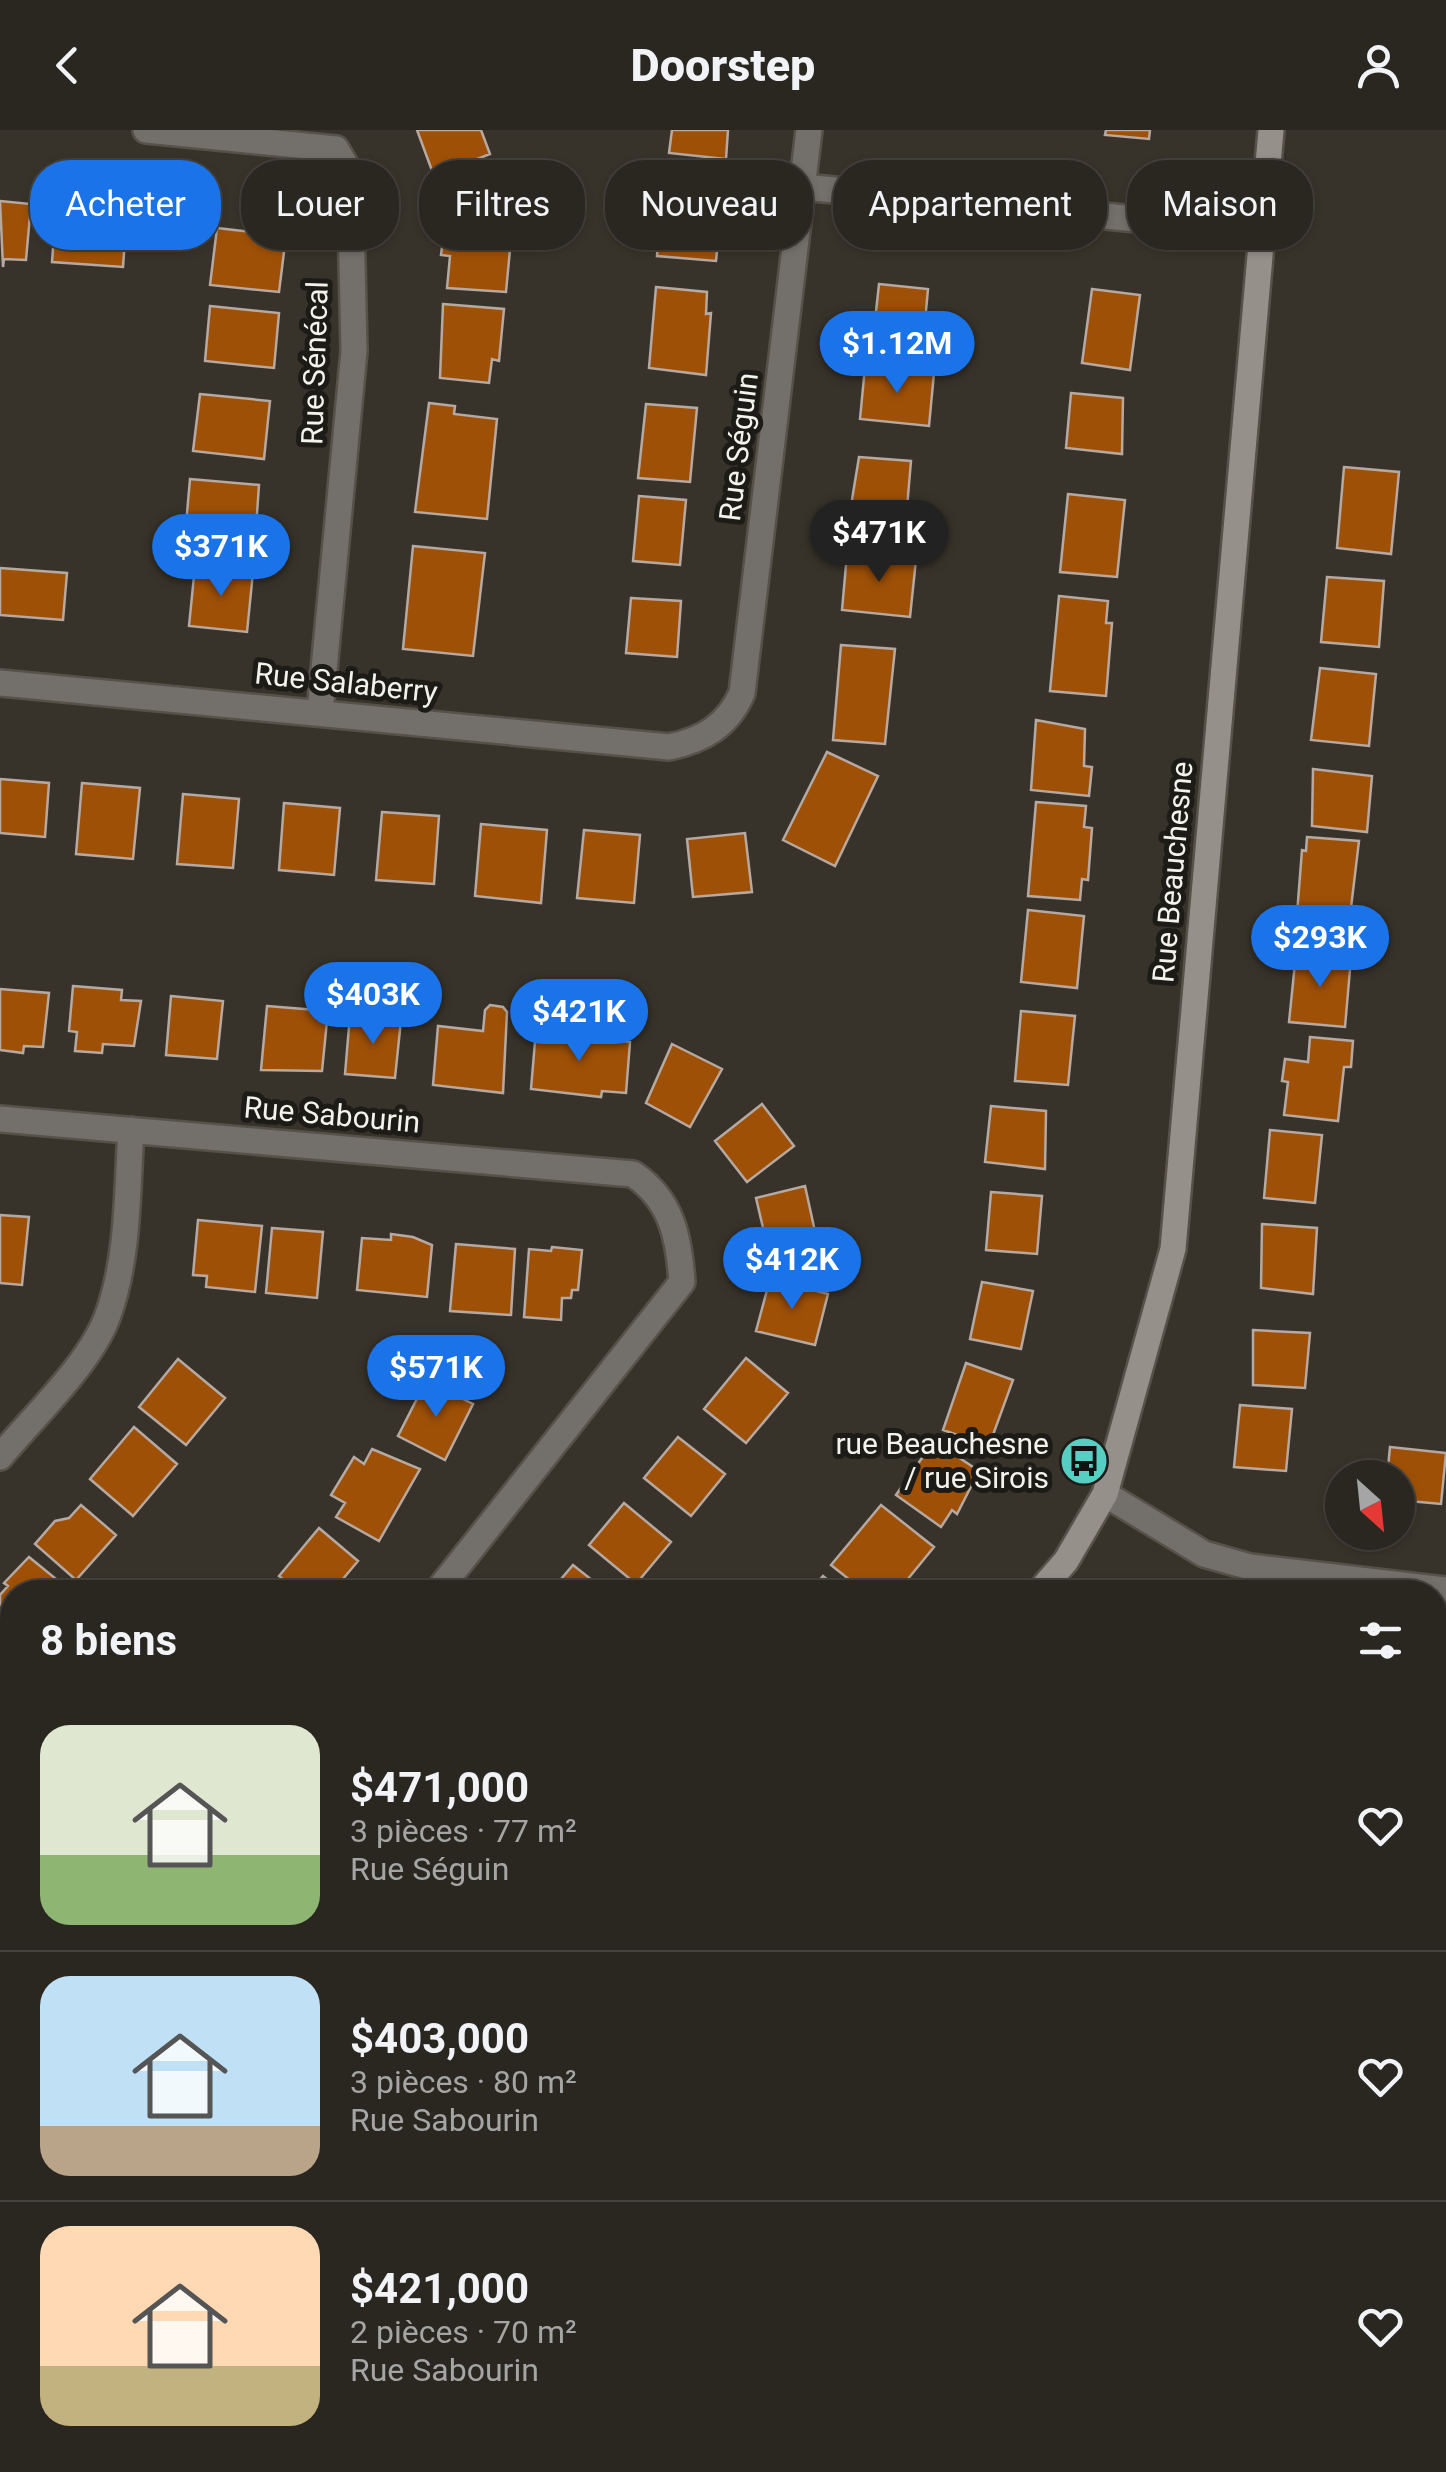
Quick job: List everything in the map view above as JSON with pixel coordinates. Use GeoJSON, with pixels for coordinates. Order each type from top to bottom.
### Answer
{"type":"FeatureCollection","features":[{"type":"Feature","properties":{"kind":"street","name":"Rue Sénécal"},"geometry":{"type":"LineString","coordinates":[[146,130],[336,149],[350,173],[354,351],[320,712]]}},
{"type":"Feature","properties":{"kind":"street","name":"Rue Séguin"},"geometry":{"type":"LineString","coordinates":[[806,160],[809,130]]}},
{"type":"Feature","properties":{"kind":"street","name":"Rue Beauchesne"},"geometry":{"type":"LineString","coordinates":[[1268,160],[1271,130]]}},
{"type":"Feature","properties":{"kind":"street"},"geometry":{"type":"LineString","coordinates":[[813,188],[1127,218]]}},
{"type":"Feature","properties":{"kind":"street","name":"Rue Séguin"},"geometry":{"type":"LineString","coordinates":[[686,744],[730,719],[742,693],[795,250]]}},
{"type":"Feature","properties":{"kind":"street","name":"Rue Beauchesne"},"geometry":{"type":"LineString","coordinates":[[1050,1580],[1066,1561],[1105,1494],[1173,1249],[1259,250]]}},
{"type":"Feature","properties":{"kind":"street","name":"Rue Salaberry"},"geometry":{"type":"LineString","coordinates":[[0,683],[668,747],[686,744]]}},
{"type":"Feature","properties":{"kind":"street","name":"Rue Sabourin"},"geometry":{"type":"LineString","coordinates":[[0,1118],[633,1174],[654,1188],[674,1222],[682,1282],[446,1580]]}},
{"type":"Feature","properties":{"kind":"street"},"geometry":{"type":"LineString","coordinates":[[0,1457],[92,1346],[108,1318],[122,1264],[130,1130]]}},
{"type":"Feature","properties":{"kind":"street"},"geometry":{"type":"LineString","coordinates":[[1105,1494],[1204,1554],[1250,1567],[1361,1580]]}},
{"type":"Feature","properties":{"kind":"building"},"geometry":{"type":"Polygon","coordinates":[[[417,130],[481,130],[490,154],[475,160],[428,160],[417,130]]]}},
{"type":"Feature","properties":{"kind":"building"},"geometry":{"type":"Polygon","coordinates":[[[672,130],[728,130],[726,159],[669,153],[672,130]]]}},
{"type":"Feature","properties":{"kind":"building"},"geometry":{"type":"Polygon","coordinates":[[[1106,130],[1150,130],[1149,139],[1105,135],[1106,130]]]}},
{"type":"Feature","properties":{"kind":"building"},"geometry":{"type":"Polygon","coordinates":[[[0,201],[30,204],[26,260],[4,259],[3,267],[0,201]]]}},
{"type":"Feature","properties":{"kind":"building"},"geometry":{"type":"Polygon","coordinates":[[[221,228],[241,231],[241,250],[284,250],[279,292],[210,285],[214,250],[221,250],[221,228]]]}},
{"type":"Feature","properties":{"kind":"building"},"geometry":{"type":"Polygon","coordinates":[[[53,250],[124,250],[123,267],[52,262],[53,250]]]}},
{"type":"Feature","properties":{"kind":"building"},"geometry":{"type":"Polygon","coordinates":[[[442,250],[510,250],[506,292],[447,288],[450,256],[441,255],[442,250]]]}},
{"type":"Feature","properties":{"kind":"building"},"geometry":{"type":"Polygon","coordinates":[[[657,250],[717,250],[716,261],[657,256],[657,250]]]}},
{"type":"Feature","properties":{"kind":"building"},"geometry":{"type":"Polygon","coordinates":[[[879,284],[928,289],[922,354],[872,348],[879,284]]]}},
{"type":"Feature","properties":{"kind":"building"},"geometry":{"type":"Polygon","coordinates":[[[656,287],[707,292],[706,314],[711,313],[706,375],[649,368],[656,287]]]}},
{"type":"Feature","properties":{"kind":"building"},"geometry":{"type":"Polygon","coordinates":[[[1092,289],[1140,295],[1130,370],[1082,363],[1092,289]]]}},
{"type":"Feature","properties":{"kind":"building"},"geometry":{"type":"Polygon","coordinates":[[[443,304],[504,309],[499,361],[492,359],[489,383],[440,378],[443,304]]]}},
{"type":"Feature","properties":{"kind":"building"},"geometry":{"type":"Polygon","coordinates":[[[210,306],[279,313],[274,368],[205,361],[210,306]]]}},
{"type":"Feature","properties":{"kind":"building"},"geometry":{"type":"Polygon","coordinates":[[[865,367],[934,373],[929,426],[860,419],[865,367]]]}},
{"type":"Feature","properties":{"kind":"building"},"geometry":{"type":"Polygon","coordinates":[[[1071,393],[1123,398],[1122,454],[1066,448],[1071,393]]]}},
{"type":"Feature","properties":{"kind":"building"},"geometry":{"type":"Polygon","coordinates":[[[200,394],[270,401],[264,459],[193,451],[200,394]]]}},
{"type":"Feature","properties":{"kind":"building"},"geometry":{"type":"Polygon","coordinates":[[[429,403],[455,406],[454,414],[497,419],[487,519],[415,512],[429,403]]]}},
{"type":"Feature","properties":{"kind":"building"},"geometry":{"type":"Polygon","coordinates":[[[646,404],[697,408],[690,482],[638,478],[646,404]]]}},
{"type":"Feature","properties":{"kind":"building"},"geometry":{"type":"Polygon","coordinates":[[[859,457],[911,461],[905,531],[848,524],[859,457]]]}},
{"type":"Feature","properties":{"kind":"building"},"geometry":{"type":"Polygon","coordinates":[[[1344,467],[1399,472],[1391,554],[1337,548],[1344,467]]]}},
{"type":"Feature","properties":{"kind":"building"},"geometry":{"type":"Polygon","coordinates":[[[190,479],[259,485],[255,542],[185,536],[190,479]]]}},
{"type":"Feature","properties":{"kind":"building"},"geometry":{"type":"Polygon","coordinates":[[[1068,494],[1125,500],[1117,577],[1060,572],[1068,494]]]}},
{"type":"Feature","properties":{"kind":"building"},"geometry":{"type":"Polygon","coordinates":[[[639,496],[686,500],[680,565],[633,561],[639,496]]]}},
{"type":"Feature","properties":{"kind":"building"},"geometry":{"type":"Polygon","coordinates":[[[413,546],[485,553],[473,656],[403,649],[413,546]]]}},
{"type":"Feature","properties":{"kind":"building"},"geometry":{"type":"Polygon","coordinates":[[[847,554],[916,560],[910,617],[842,610],[847,554]]]}},
{"type":"Feature","properties":{"kind":"building"},"geometry":{"type":"Polygon","coordinates":[[[195,566],[253,572],[247,632],[189,626],[195,566]]]}},
{"type":"Feature","properties":{"kind":"building"},"geometry":{"type":"Polygon","coordinates":[[[0,568],[67,573],[63,620],[0,615],[0,568]]]}},
{"type":"Feature","properties":{"kind":"building"},"geometry":{"type":"Polygon","coordinates":[[[1327,577],[1384,581],[1379,647],[1321,642],[1327,577]]]}},
{"type":"Feature","properties":{"kind":"building"},"geometry":{"type":"Polygon","coordinates":[[[1059,596],[1108,601],[1106,623],[1112,623],[1106,696],[1050,691],[1059,596]]]}},
{"type":"Feature","properties":{"kind":"building"},"geometry":{"type":"Polygon","coordinates":[[[631,598],[681,601],[677,657],[626,653],[631,598]]]}},
{"type":"Feature","properties":{"kind":"building"},"geometry":{"type":"Polygon","coordinates":[[[841,645],[895,649],[885,744],[833,740],[841,645]]]}},
{"type":"Feature","properties":{"kind":"building"},"geometry":{"type":"Polygon","coordinates":[[[1320,668],[1376,674],[1369,746],[1311,740],[1320,668]]]}},
{"type":"Feature","properties":{"kind":"building"},"geometry":{"type":"Polygon","coordinates":[[[1036,720],[1085,729],[1084,766],[1092,767],[1089,796],[1031,790],[1036,720]]]}},
{"type":"Feature","properties":{"kind":"building"},"geometry":{"type":"Polygon","coordinates":[[[827,752],[878,776],[835,866],[783,840],[827,752]]]}},
{"type":"Feature","properties":{"kind":"building"},"geometry":{"type":"Polygon","coordinates":[[[1313,769],[1372,776],[1367,832],[1312,826],[1313,769]]]}},
{"type":"Feature","properties":{"kind":"building"},"geometry":{"type":"Polygon","coordinates":[[[0,779],[49,783],[45,837],[0,833],[0,779]]]}},
{"type":"Feature","properties":{"kind":"building"},"geometry":{"type":"Polygon","coordinates":[[[82,783],[140,788],[133,859],[76,854],[82,783]]]}},
{"type":"Feature","properties":{"kind":"building"},"geometry":{"type":"Polygon","coordinates":[[[183,794],[239,799],[233,868],[177,864],[183,794]]]}},
{"type":"Feature","properties":{"kind":"building"},"geometry":{"type":"Polygon","coordinates":[[[1036,802],[1086,806],[1084,827],[1092,828],[1088,880],[1082,879],[1080,900],[1028,896],[1036,802]]]}},
{"type":"Feature","properties":{"kind":"building"},"geometry":{"type":"Polygon","coordinates":[[[284,803],[340,808],[334,875],[279,870],[284,803]]]}},
{"type":"Feature","properties":{"kind":"building"},"geometry":{"type":"Polygon","coordinates":[[[382,812],[439,816],[434,884],[376,880],[382,812]]]}},
{"type":"Feature","properties":{"kind":"building"},"geometry":{"type":"Polygon","coordinates":[[[481,824],[547,830],[541,903],[475,896],[481,824]]]}},
{"type":"Feature","properties":{"kind":"building"},"geometry":{"type":"Polygon","coordinates":[[[584,830],[640,835],[634,903],[577,898],[584,830]]]}},
{"type":"Feature","properties":{"kind":"building"},"geometry":{"type":"Polygon","coordinates":[[[745,833],[752,892],[693,897],[687,839],[745,833]]]}},
{"type":"Feature","properties":{"kind":"building"},"geometry":{"type":"Polygon","coordinates":[[[1307,837],[1359,841],[1348,933],[1296,927],[1302,850],[1306,851],[1307,837]]]}},
{"type":"Feature","properties":{"kind":"building"},"geometry":{"type":"Polygon","coordinates":[[[1028,910],[1084,916],[1077,988],[1021,982],[1028,910]]]}},
{"type":"Feature","properties":{"kind":"building"},"geometry":{"type":"Polygon","coordinates":[[[1296,953],[1351,958],[1345,1027],[1289,1022],[1296,953]]]}},
{"type":"Feature","properties":{"kind":"building"},"geometry":{"type":"Polygon","coordinates":[[[73,986],[122,990],[121,1000],[141,1001],[134,1046],[103,1044],[102,1053],[75,1051],[77,1032],[69,1031],[73,986]]]}},
{"type":"Feature","properties":{"kind":"building"},"geometry":{"type":"Polygon","coordinates":[[[0,989],[49,993],[43,1047],[24,1046],[23,1053],[0,1050],[0,989]]]}},
{"type":"Feature","properties":{"kind":"building"},"geometry":{"type":"Polygon","coordinates":[[[171,996],[223,1001],[217,1059],[166,1055],[171,996]]]}},
{"type":"Feature","properties":{"kind":"building"},"geometry":{"type":"Polygon","coordinates":[[[490,1005],[503,1007],[507,1012],[503,1093],[433,1085],[438,1026],[483,1031],[485,1010],[490,1005]]]}},
{"type":"Feature","properties":{"kind":"building"},"geometry":{"type":"Polygon","coordinates":[[[267,1006],[328,1011],[322,1071],[261,1070],[267,1006]]]}},
{"type":"Feature","properties":{"kind":"building"},"geometry":{"type":"Polygon","coordinates":[[[1021,1011],[1075,1016],[1068,1085],[1015,1081],[1021,1011]]]}},
{"type":"Feature","properties":{"kind":"building"},"geometry":{"type":"Polygon","coordinates":[[[350,1015],[401,1020],[395,1078],[345,1074],[350,1015]]]}},
{"type":"Feature","properties":{"kind":"building"},"geometry":{"type":"Polygon","coordinates":[[[536,1030],[630,1042],[626,1093],[602,1091],[601,1097],[531,1089],[536,1030]]]}},
{"type":"Feature","properties":{"kind":"building"},"geometry":{"type":"Polygon","coordinates":[[[1310,1037],[1353,1041],[1351,1067],[1344,1067],[1338,1121],[1284,1115],[1288,1082],[1282,1081],[1285,1059],[1308,1062],[1310,1037]]]}},
{"type":"Feature","properties":{"kind":"building"},"geometry":{"type":"Polygon","coordinates":[[[672,1044],[722,1069],[690,1127],[646,1103],[672,1044]]]}},
{"type":"Feature","properties":{"kind":"building"},"geometry":{"type":"Polygon","coordinates":[[[762,1104],[794,1146],[747,1182],[715,1141],[762,1104]]]}},
{"type":"Feature","properties":{"kind":"building"},"geometry":{"type":"Polygon","coordinates":[[[991,1106],[1046,1111],[1045,1169],[985,1162],[991,1106]]]}},
{"type":"Feature","properties":{"kind":"building"},"geometry":{"type":"Polygon","coordinates":[[[1270,1130],[1322,1135],[1315,1203],[1264,1198],[1270,1130]]]}},
{"type":"Feature","properties":{"kind":"building"},"geometry":{"type":"Polygon","coordinates":[[[805,1186],[816,1236],[768,1249],[756,1198],[805,1186]]]}},
{"type":"Feature","properties":{"kind":"building"},"geometry":{"type":"Polygon","coordinates":[[[991,1192],[1042,1196],[1037,1254],[986,1250],[991,1192]]]}},
{"type":"Feature","properties":{"kind":"building"},"geometry":{"type":"Polygon","coordinates":[[[0,1215],[29,1217],[22,1285],[0,1283],[0,1215]]]}},
{"type":"Feature","properties":{"kind":"building"},"geometry":{"type":"Polygon","coordinates":[[[198,1220],[262,1226],[255,1292],[206,1287],[207,1276],[193,1275],[198,1220]]]}},
{"type":"Feature","properties":{"kind":"building"},"geometry":{"type":"Polygon","coordinates":[[[1262,1224],[1317,1228],[1313,1294],[1261,1288],[1262,1224]]]}},
{"type":"Feature","properties":{"kind":"building"},"geometry":{"type":"Polygon","coordinates":[[[272,1228],[323,1232],[317,1298],[266,1293],[272,1228]]]}},
{"type":"Feature","properties":{"kind":"building"},"geometry":{"type":"Polygon","coordinates":[[[391,1234],[432,1245],[427,1297],[357,1290],[362,1238],[391,1240],[391,1234]]]}},
{"type":"Feature","properties":{"kind":"building"},"geometry":{"type":"Polygon","coordinates":[[[456,1244],[515,1249],[511,1315],[450,1311],[456,1244]]]}},
{"type":"Feature","properties":{"kind":"building"},"geometry":{"type":"Polygon","coordinates":[[[552,1247],[582,1250],[578,1290],[572,1290],[571,1298],[562,1298],[561,1320],[524,1317],[529,1249],[551,1251],[552,1247]]]}},
{"type":"Feature","properties":{"kind":"building"},"geometry":{"type":"Polygon","coordinates":[[[770,1279],[828,1294],[815,1345],[756,1331],[770,1279]]]}},
{"type":"Feature","properties":{"kind":"building"},"geometry":{"type":"Polygon","coordinates":[[[982,1282],[1033,1291],[1021,1349],[970,1339],[982,1282]]]}},
{"type":"Feature","properties":{"kind":"building"},"geometry":{"type":"Polygon","coordinates":[[[1253,1330],[1310,1333],[1305,1388],[1253,1385],[1253,1330]]]}},
{"type":"Feature","properties":{"kind":"building"},"geometry":{"type":"Polygon","coordinates":[[[746,1358],[788,1393],[746,1443],[704,1409],[746,1358]]]}},
{"type":"Feature","properties":{"kind":"building"},"geometry":{"type":"Polygon","coordinates":[[[178,1359],[225,1398],[186,1445],[139,1407],[178,1359]]]}},
{"type":"Feature","properties":{"kind":"building"},"geometry":{"type":"Polygon","coordinates":[[[966,1363],[1013,1380],[989,1446],[943,1430],[966,1363]]]}},
{"type":"Feature","properties":{"kind":"building"},"geometry":{"type":"Polygon","coordinates":[[[426,1381],[473,1404],[445,1460],[398,1436],[426,1381]]]}},
{"type":"Feature","properties":{"kind":"building"},"geometry":{"type":"Polygon","coordinates":[[[1240,1405],[1292,1409],[1286,1471],[1234,1467],[1240,1405]]]}},
{"type":"Feature","properties":{"kind":"building"},"geometry":{"type":"Polygon","coordinates":[[[134,1427],[177,1464],[133,1516],[90,1479],[134,1427]]]}},
{"type":"Feature","properties":{"kind":"building"},"geometry":{"type":"Polygon","coordinates":[[[678,1437],[725,1474],[691,1516],[644,1478],[678,1437]]]}},
{"type":"Feature","properties":{"kind":"building"},"geometry":{"type":"Polygon","coordinates":[[[934,1441],[979,1471],[957,1514],[952,1510],[941,1527],[896,1495],[934,1441]]]}},
{"type":"Feature","properties":{"kind":"building"},"geometry":{"type":"Polygon","coordinates":[[[1390,1447],[1446,1453],[1441,1504],[1415,1502],[1415,1460],[1389,1460],[1390,1447]]]}},
{"type":"Feature","properties":{"kind":"building"},"geometry":{"type":"Polygon","coordinates":[[[372,1449],[420,1469],[379,1541],[336,1517],[345,1503],[331,1495],[354,1457],[364,1464],[372,1449]]]}},
{"type":"Feature","properties":{"kind":"building"},"geometry":{"type":"Polygon","coordinates":[[[624,1503],[671,1542],[639,1580],[631,1580],[589,1545],[624,1503]]]}},
{"type":"Feature","properties":{"kind":"building"},"geometry":{"type":"Polygon","coordinates":[[[81,1505],[116,1535],[76,1580],[35,1544],[55,1521],[69,1518],[81,1505]]]}},
{"type":"Feature","properties":{"kind":"building"},"geometry":{"type":"Polygon","coordinates":[[[881,1505],[934,1547],[907,1580],[850,1580],[831,1565],[881,1505]]]}},
{"type":"Feature","properties":{"kind":"building"},"geometry":{"type":"Polygon","coordinates":[[[319,1528],[358,1561],[342,1580],[284,1580],[279,1576],[319,1528]]]}},
{"type":"Feature","properties":{"kind":"building"},"geometry":{"type":"Polygon","coordinates":[[[29,1557],[57,1580],[7,1580],[29,1557]]]}},
{"type":"Feature","properties":{"kind":"building"},"geometry":{"type":"Polygon","coordinates":[[[573,1565],[592,1580],[560,1580],[573,1565]]]}},
{"type":"Feature","properties":{"kind":"place","name":"rue Beauchesne / rue Sirois"},"geometry":{"type":"Point","coordinates":[1084,1461]}}]}
